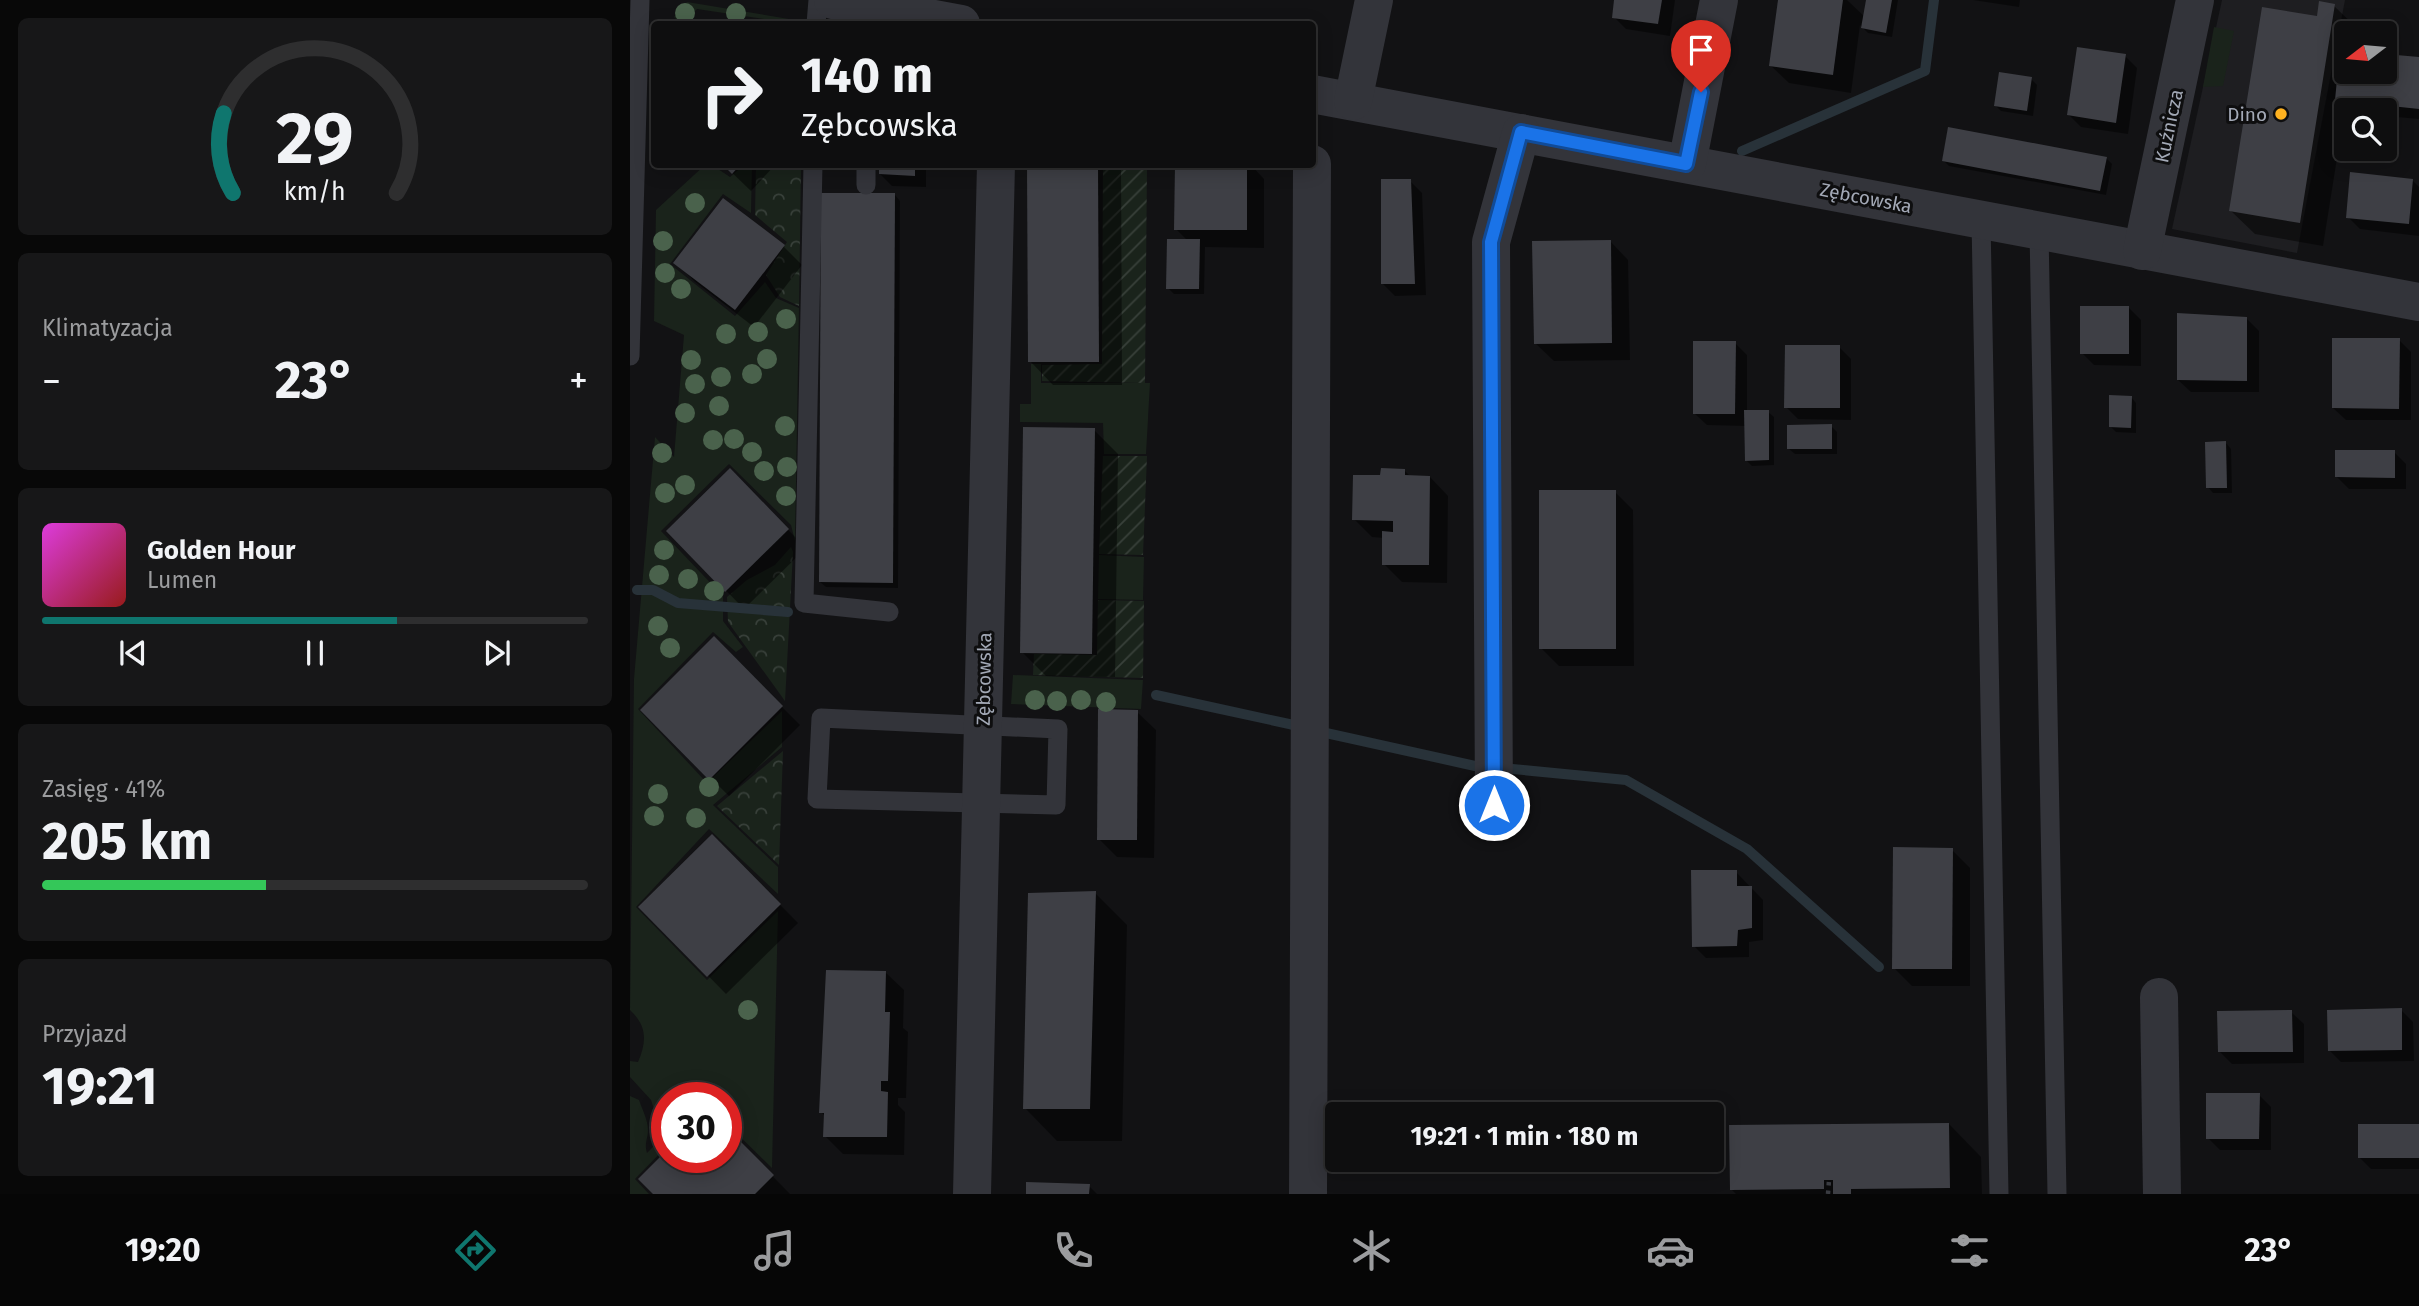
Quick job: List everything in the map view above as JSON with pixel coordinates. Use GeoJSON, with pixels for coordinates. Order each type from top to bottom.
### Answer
{"type":"FeatureCollection","features":[{"type":"Feature","properties":{"kind":"street"},"geometry":{"type":"LineString","coordinates":[[833,0],[950,15]]}},
{"type":"Feature","properties":{"kind":"street"},"geometry":{"type":"LineString","coordinates":[[1353,102],[1374,0]]}},
{"type":"Feature","properties":{"kind":"street"},"geometry":{"type":"LineString","coordinates":[[1686,164],[1719,0]]}},
{"type":"Feature","properties":{"kind":"street","name":"Kuźnicza"},"geometry":{"type":"LineString","coordinates":[[2142,251],[2195,0]]}},
{"type":"Feature","properties":{"kind":"street","name":"Zębcowska"},"geometry":{"type":"LineString","coordinates":[[1316,94],[2419,302]]}},
{"type":"Feature","properties":{"kind":"street"},"geometry":{"type":"LineString","coordinates":[[1494,805],[1491,242],[1521,132]]}},
{"type":"Feature","properties":{"kind":"street","name":"Zębcowska"},"geometry":{"type":"LineString","coordinates":[[972,1194],[996,168]]}},
{"type":"Feature","properties":{"kind":"street"},"geometry":{"type":"LineString","coordinates":[[1308,1194],[1312,168]]}},
{"type":"Feature","properties":{"kind":"street"},"geometry":{"type":"LineString","coordinates":[[2159,997],[2162,1194]]}},
{"type":"Feature","properties":{"kind":"lane"},"geometry":{"type":"LineString","coordinates":[[630,356],[640,0]]}},
{"type":"Feature","properties":{"kind":"lane"},"geometry":{"type":"LineString","coordinates":[[816,21],[818,0]]}},
{"type":"Feature","properties":{"kind":"lane"},"geometry":{"type":"LineString","coordinates":[[814,168],[804,603],[889,612]]}},
{"type":"Feature","properties":{"kind":"lane"},"geometry":{"type":"LineString","coordinates":[[866,168],[866,185]]}},
{"type":"Feature","properties":{"kind":"lane"},"geometry":{"type":"LineString","coordinates":[[1981,220],[1999,1194]]}},
{"type":"Feature","properties":{"kind":"lane"},"geometry":{"type":"LineString","coordinates":[[2039,231],[2057,1194]]}},
{"type":"Feature","properties":{"kind":"lane"},"geometry":{"type":"LineString","coordinates":[[821,718],[1058,729],[1056,805],[981,803],[817,799],[821,718]]}},
{"type":"Feature","properties":{"kind":"path"},"geometry":{"type":"LineString","coordinates":[[1828,1194],[1829,1180]]}},
{"type":"Feature","properties":{"kind":"shaded area"},"geometry":{"type":"Polygon","coordinates":[[[2222,0],[2345,0],[2341,21],[2334,21],[2334,58],[2297,253],[2172,229],[2222,0]]]}},
{"type":"Feature","properties":{"kind":"green space"},"geometry":{"type":"Polygon","coordinates":[[[687,2],[801,21],[764,21],[697,9],[685,21],[679,21],[674,17],[687,2]]]}},
{"type":"Feature","properties":{"kind":"green space"},"geometry":{"type":"Polygon","coordinates":[[[2214,27],[2234,31],[2223,86],[2203,87],[2214,27]]]}},
{"type":"Feature","properties":{"kind":"green space"},"geometry":{"type":"Polygon","coordinates":[[[702,168],[716,168],[730,177],[740,168],[752,168],[751,213],[723,194],[670,264],[735,316],[765,282],[776,298],[799,308],[795,541],[791,525],[729,464],[661,531],[723,596],[723,621],[743,647],[736,652],[713,632],[638,709],[707,783],[782,711],[782,747],[713,805],[778,867],[778,894],[709,829],[636,907],[707,980],[778,911],[772,1168],[742,1139],[742,1082],[651,1082],[651,1100],[630,1077],[630,1061],[638,1062],[644,1041],[640,1022],[630,1010],[634,679],[655,437],[674,457],[684,335],[654,321],[656,210],[702,168]]]}},
{"type":"Feature","properties":{"kind":"green space"},"geometry":{"type":"Polygon","coordinates":[[[756,168],[801,168],[799,306],[780,297],[766,275],[787,242],[755,215],[756,168]]]}},
{"type":"Feature","properties":{"kind":"green space"},"geometry":{"type":"Polygon","coordinates":[[[1103,168],[1147,168],[1145,383],[1042,381],[1042,365],[1102,364],[1103,168]]]}},
{"type":"Feature","properties":{"kind":"green space"},"geometry":{"type":"Polygon","coordinates":[[[1031,364],[1041,364],[1041,383],[1150,383],[1146,454],[1104,454],[1103,423],[1020,422],[1020,404],[1031,404],[1031,364]]]}},
{"type":"Feature","properties":{"kind":"green space"},"geometry":{"type":"Polygon","coordinates":[[[1103,456],[1147,456],[1143,555],[1099,554],[1103,456]]]}},
{"type":"Feature","properties":{"kind":"green space"},"geometry":{"type":"Polygon","coordinates":[[[791,547],[793,552],[785,701],[728,622],[727,597],[747,580],[775,565],[791,547]]]}},
{"type":"Feature","properties":{"kind":"green space"},"geometry":{"type":"Polygon","coordinates":[[[1099,555],[1144,557],[1143,600],[1098,599],[1099,555]]]}},
{"type":"Feature","properties":{"kind":"green space"},"geometry":{"type":"Polygon","coordinates":[[[1098,600],[1144,601],[1143,678],[1033,675],[1034,654],[1097,655],[1098,600]]]}},
{"type":"Feature","properties":{"kind":"green space"},"geometry":{"type":"Polygon","coordinates":[[[1013,675],[1143,680],[1141,709],[1011,704],[1013,675]]]}},
{"type":"Feature","properties":{"kind":"green space"},"geometry":{"type":"Polygon","coordinates":[[[783,751],[779,865],[717,806],[783,751]]]}},
{"type":"Feature","properties":{"kind":"green space"},"geometry":{"type":"Polygon","coordinates":[[[630,1096],[639,1100],[646,1118],[647,1153],[651,1149],[651,1162],[635,1179],[649,1194],[630,1194],[630,1096]]]}},
{"type":"Feature","properties":{"kind":"building"},"geometry":{"type":"Polygon","coordinates":[[[1614,0],[1662,0],[1658,24],[1612,18],[1614,0]]]}},
{"type":"Feature","properties":{"kind":"building"},"geometry":{"type":"Polygon","coordinates":[[[1778,0],[1843,0],[1833,75],[1769,66],[1778,0]]]}},
{"type":"Feature","properties":{"kind":"building"},"geometry":{"type":"Polygon","coordinates":[[[1866,0],[1892,0],[1886,33],[1861,28],[1866,0]]]}},
{"type":"Feature","properties":{"kind":"building","name":"Dino"},"geometry":{"type":"Polygon","coordinates":[[[2319,1],[2335,4],[2300,223],[2229,211],[2262,7],[2317,16],[2319,1]]]}},
{"type":"Feature","properties":{"kind":"building"},"geometry":{"type":"Polygon","coordinates":[[[2077,47],[2126,54],[2116,123],[2067,115],[2077,47]]]}},
{"type":"Feature","properties":{"kind":"building"},"geometry":{"type":"Polygon","coordinates":[[[2398,55],[2419,57],[2419,109],[2397,107],[2397,98],[2335,98],[2337,84],[2398,84],[2398,55]]]}},
{"type":"Feature","properties":{"kind":"building"},"geometry":{"type":"Polygon","coordinates":[[[1999,72],[2032,77],[2027,111],[1994,106],[1999,72]]]}},
{"type":"Feature","properties":{"kind":"building"},"geometry":{"type":"Polygon","coordinates":[[[1948,127],[2107,157],[2100,191],[1942,161],[1948,127]]]}},
{"type":"Feature","properties":{"kind":"building"},"geometry":{"type":"Polygon","coordinates":[[[726,168],[737,168],[732,174],[726,168]]]}},
{"type":"Feature","properties":{"kind":"building"},"geometry":{"type":"Polygon","coordinates":[[[879,168],[915,168],[915,176],[879,174],[879,168]]]}},
{"type":"Feature","properties":{"kind":"building"},"geometry":{"type":"Polygon","coordinates":[[[1027,168],[1098,168],[1099,362],[1028,362],[1027,168]]]}},
{"type":"Feature","properties":{"kind":"building"},"geometry":{"type":"Polygon","coordinates":[[[1175,168],[1247,168],[1247,230],[1174,230],[1175,168]]]}},
{"type":"Feature","properties":{"kind":"building"},"geometry":{"type":"Polygon","coordinates":[[[2350,172],[2413,179],[2409,224],[2346,218],[2350,172]]]}},
{"type":"Feature","properties":{"kind":"building"},"geometry":{"type":"Polygon","coordinates":[[[1381,179],[1411,179],[1415,284],[1381,284],[1381,179]]]}},
{"type":"Feature","properties":{"kind":"building"},"geometry":{"type":"Polygon","coordinates":[[[821,193],[895,193],[893,583],[819,582],[821,193]]]}},
{"type":"Feature","properties":{"kind":"building"},"geometry":{"type":"Polygon","coordinates":[[[723,198],[785,245],[735,310],[673,263],[723,198]]]}},
{"type":"Feature","properties":{"kind":"building"},"geometry":{"type":"Polygon","coordinates":[[[1167,239],[1200,239],[1199,289],[1166,289],[1167,239]]]}},
{"type":"Feature","properties":{"kind":"building"},"geometry":{"type":"Polygon","coordinates":[[[1611,240],[1612,343],[1534,344],[1532,241],[1611,240]]]}},
{"type":"Feature","properties":{"kind":"building"},"geometry":{"type":"Polygon","coordinates":[[[2080,306],[2129,306],[2129,354],[2080,354],[2080,306]]]}},
{"type":"Feature","properties":{"kind":"building"},"geometry":{"type":"Polygon","coordinates":[[[2177,313],[2247,317],[2247,381],[2177,380],[2177,313]]]}},
{"type":"Feature","properties":{"kind":"building"},"geometry":{"type":"Polygon","coordinates":[[[2332,338],[2400,338],[2399,409],[2332,408],[2332,338]]]}},
{"type":"Feature","properties":{"kind":"building"},"geometry":{"type":"Polygon","coordinates":[[[1693,341],[1736,341],[1735,414],[1693,414],[1693,341]]]}},
{"type":"Feature","properties":{"kind":"building"},"geometry":{"type":"Polygon","coordinates":[[[1785,345],[1840,345],[1840,408],[1784,408],[1785,345]]]}},
{"type":"Feature","properties":{"kind":"building"},"geometry":{"type":"Polygon","coordinates":[[[2109,395],[2132,396],[2131,428],[2109,427],[2109,395]]]}},
{"type":"Feature","properties":{"kind":"building"},"geometry":{"type":"Polygon","coordinates":[[[1744,410],[1769,410],[1769,460],[1745,461],[1744,410]]]}},
{"type":"Feature","properties":{"kind":"building"},"geometry":{"type":"Polygon","coordinates":[[[1832,424],[1832,449],[1787,449],[1787,425],[1832,424]]]}},
{"type":"Feature","properties":{"kind":"building"},"geometry":{"type":"Polygon","coordinates":[[[1023,427],[1095,428],[1092,654],[1020,653],[1023,427]]]}},
{"type":"Feature","properties":{"kind":"building"},"geometry":{"type":"Polygon","coordinates":[[[2226,441],[2227,488],[2206,488],[2205,442],[2226,441]]]}},
{"type":"Feature","properties":{"kind":"building"},"geometry":{"type":"Polygon","coordinates":[[[2335,450],[2395,450],[2395,478],[2335,477],[2335,450]]]}},
{"type":"Feature","properties":{"kind":"building"},"geometry":{"type":"Polygon","coordinates":[[[730,468],[789,529],[725,592],[666,531],[730,468]]]}},
{"type":"Feature","properties":{"kind":"building"},"geometry":{"type":"Polygon","coordinates":[[[1381,468],[1405,469],[1405,475],[1430,476],[1429,565],[1382,565],[1382,531],[1393,532],[1393,521],[1352,520],[1353,475],[1380,475],[1381,468]]]}},
{"type":"Feature","properties":{"kind":"building"},"geometry":{"type":"Polygon","coordinates":[[[1539,490],[1616,490],[1616,649],[1539,649],[1539,490]]]}},
{"type":"Feature","properties":{"kind":"building"},"geometry":{"type":"Polygon","coordinates":[[[714,636],[783,706],[709,780],[640,710],[714,636]]]}},
{"type":"Feature","properties":{"kind":"building"},"geometry":{"type":"Polygon","coordinates":[[[1098,709],[1138,710],[1137,840],[1097,840],[1098,709]]]}},
{"type":"Feature","properties":{"kind":"building"},"geometry":{"type":"Polygon","coordinates":[[[712,834],[781,904],[707,977],[638,907],[712,834]]]}},
{"type":"Feature","properties":{"kind":"building"},"geometry":{"type":"Polygon","coordinates":[[[1893,847],[1953,848],[1952,969],[1892,969],[1893,847]]]}},
{"type":"Feature","properties":{"kind":"building"},"geometry":{"type":"Polygon","coordinates":[[[1691,870],[1737,870],[1737,886],[1752,886],[1752,928],[1738,930],[1737,946],[1692,947],[1691,870]]]}},
{"type":"Feature","properties":{"kind":"building"},"geometry":{"type":"Polygon","coordinates":[[[1096,891],[1090,1109],[1023,1109],[1028,893],[1096,891]]]}},
{"type":"Feature","properties":{"kind":"building"},"geometry":{"type":"Polygon","coordinates":[[[826,970],[886,971],[885,1012],[890,1012],[888,1081],[881,1081],[881,1091],[888,1092],[887,1137],[823,1137],[824,1113],[819,1113],[826,970]]]}},
{"type":"Feature","properties":{"kind":"building"},"geometry":{"type":"Polygon","coordinates":[[[2402,1008],[2402,1050],[2328,1051],[2327,1010],[2402,1008]]]}},
{"type":"Feature","properties":{"kind":"building"},"geometry":{"type":"Polygon","coordinates":[[[2292,1010],[2293,1052],[2218,1052],[2217,1011],[2292,1010]]]}},
{"type":"Feature","properties":{"kind":"building"},"geometry":{"type":"Polygon","coordinates":[[[2206,1093],[2260,1093],[2259,1139],[2206,1139],[2206,1093]]]}},
{"type":"Feature","properties":{"kind":"building"},"geometry":{"type":"Polygon","coordinates":[[[1949,1123],[1950,1188],[1851,1189],[1851,1194],[1833,1194],[1833,1180],[1824,1180],[1824,1189],[1730,1190],[1729,1125],[1949,1123]]]}},
{"type":"Feature","properties":{"kind":"building"},"geometry":{"type":"Polygon","coordinates":[[[2358,1124],[2419,1124],[2419,1158],[2358,1158],[2358,1124]]]}},
{"type":"Feature","properties":{"kind":"building"},"geometry":{"type":"Polygon","coordinates":[[[742,1143],[774,1175],[755,1194],[653,1194],[638,1179],[651,1166],[651,1173],[742,1173],[742,1143]]]}},
{"type":"Feature","properties":{"kind":"building"},"geometry":{"type":"Polygon","coordinates":[[[1026,1182],[1090,1184],[1089,1194],[1026,1194],[1026,1182]]]}},
{"type":"Feature","properties":{"kind":"waterway"},"geometry":{"type":"LineString","coordinates":[[1742,151],[1925,71],[1934,0]]}},
{"type":"Feature","properties":{"kind":"waterway"},"geometry":{"type":"LineString","coordinates":[[637,590],[653,590],[678,603],[788,612]]}},
{"type":"Feature","properties":{"kind":"waterway"},"geometry":{"type":"LineString","coordinates":[[1156,695],[1303,727]]}},
{"type":"Feature","properties":{"kind":"waterway"},"geometry":{"type":"LineString","coordinates":[[1317,731],[1475,766]]}},
{"type":"Feature","properties":{"kind":"waterway"},"geometry":{"type":"LineString","coordinates":[[1502,768],[1626,780],[1747,849],[1879,967]]}},
{"type":"Feature","properties":{"kind":"place","name":"Dino"},"geometry":{"type":"Point","coordinates":[2281,114]}},
{"type":"Feature","properties":{"kind":"route"},"geometry":{"type":"LineString","coordinates":[[1494,805],[1491,242],[1521,132],[1686,164],[1701,92]]}}]}
